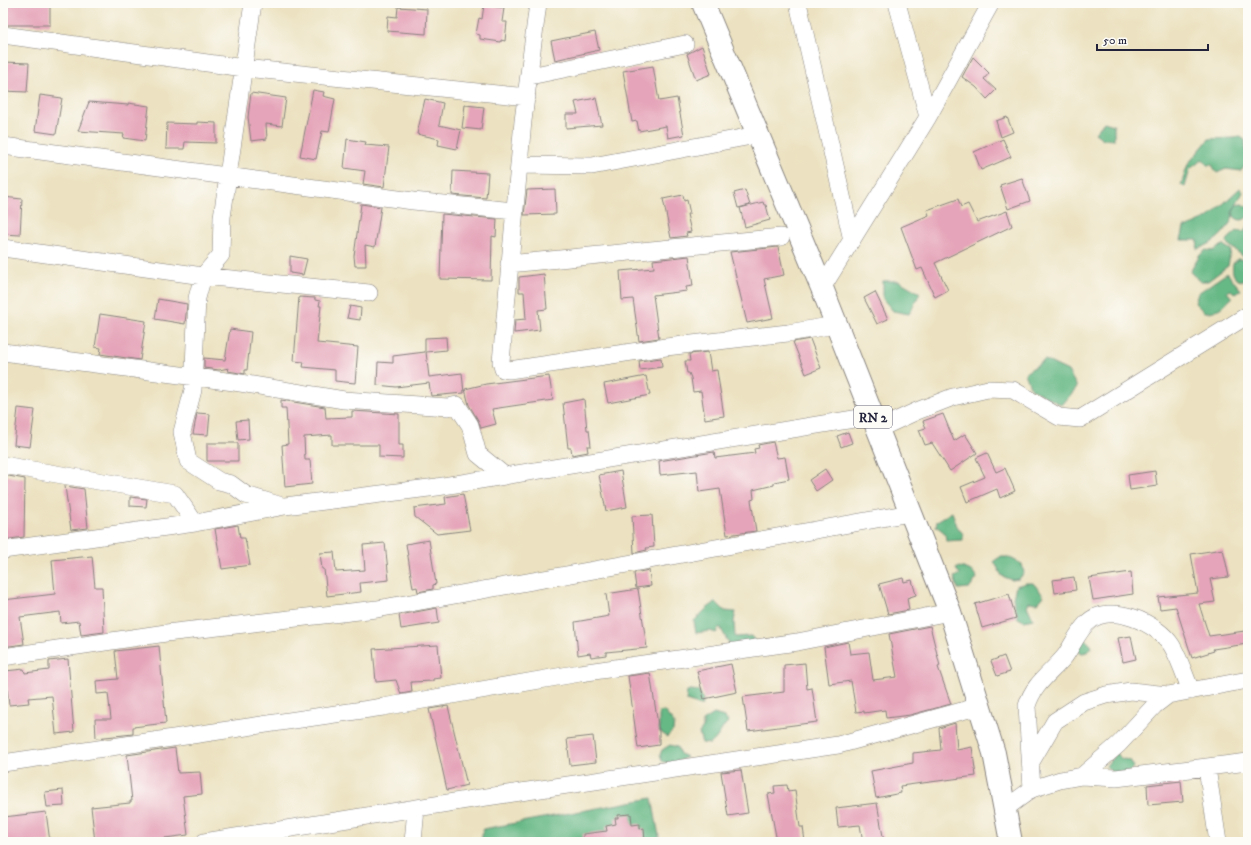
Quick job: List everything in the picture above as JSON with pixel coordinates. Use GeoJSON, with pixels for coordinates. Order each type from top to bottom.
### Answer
{"type":"FeatureCollection","features":[{"type":"Feature","properties":{"kind":"highway","name":"RN 2"},"geometry":{"type":"LineString","coordinates":[[703,3],[822,288],[835,325],[950,612],[994,753],[1006,808],[1011,842]]}},
{"type":"Feature","properties":{"kind":"street"},"geometry":{"type":"LineString","coordinates":[[253,3],[227,175],[222,218],[221,255],[204,276],[197,298],[193,376],[194,390],[182,432],[188,461],[219,481],[231,484],[246,495],[285,506]]}},
{"type":"Feature","properties":{"kind":"street"},"geometry":{"type":"LineString","coordinates":[[538,3],[530,76],[523,121],[514,211],[501,362],[503,369],[509,370],[666,347],[788,333],[835,325]]}},
{"type":"Feature","properties":{"kind":"street"},"geometry":{"type":"LineString","coordinates":[[798,3],[852,240]]}},
{"type":"Feature","properties":{"kind":"street"},"geometry":{"type":"LineString","coordinates":[[897,3],[928,117]]}},
{"type":"Feature","properties":{"kind":"street"},"geometry":{"type":"LineString","coordinates":[[822,288],[928,117],[991,3]]}},
{"type":"Feature","properties":{"kind":"street"},"geometry":{"type":"LineString","coordinates":[[3,35],[244,68],[527,97]]}},
{"type":"Feature","properties":{"kind":"street"},"geometry":{"type":"LineString","coordinates":[[530,76],[685,44]]}},
{"type":"Feature","properties":{"kind":"street"},"geometry":{"type":"LineString","coordinates":[[519,165],[592,166],[758,135]]}},
{"type":"Feature","properties":{"kind":"street"},"geometry":{"type":"LineString","coordinates":[[3,146],[413,201],[514,211]]}},
{"type":"Feature","properties":{"kind":"street"},"geometry":{"type":"LineString","coordinates":[[509,264],[781,237]]}},
{"type":"Feature","properties":{"kind":"street"},"geometry":{"type":"LineString","coordinates":[[3,248],[204,276],[368,293]]}},
{"type":"Feature","properties":{"kind":"street"},"geometry":{"type":"LineString","coordinates":[[3,550],[195,522],[285,506],[436,487],[875,422],[917,411],[946,400],[988,389],[1013,390],[1059,417],[1080,419],[1248,315]]}},
{"type":"Feature","properties":{"kind":"street"},"geometry":{"type":"LineString","coordinates":[[3,352],[193,376],[344,400],[448,407],[457,405],[470,425],[478,454],[505,476]]}},
{"type":"Feature","properties":{"kind":"street"},"geometry":{"type":"LineString","coordinates":[[3,465],[175,494],[195,522]]}},
{"type":"Feature","properties":{"kind":"street"},"geometry":{"type":"LineString","coordinates":[[3,657],[166,634],[377,609],[910,513]]}},
{"type":"Feature","properties":{"kind":"street"},"geometry":{"type":"LineString","coordinates":[[3,763],[382,707],[580,673],[797,642],[950,612]]}},
{"type":"Feature","properties":{"kind":"street"},"geometry":{"type":"LineString","coordinates":[[1032,789],[1027,706],[1030,695],[1039,682],[1055,668],[1068,652],[1087,623],[1098,617],[1114,613],[1131,616],[1164,636],[1172,646],[1191,691]]}},
{"type":"Feature","properties":{"kind":"street"},"geometry":{"type":"LineString","coordinates":[[1031,762],[1055,721],[1084,702],[1106,695],[1131,691],[1168,695],[1248,680]]}},
{"type":"Feature","properties":{"kind":"street"},"geometry":{"type":"LineString","coordinates":[[1082,776],[1119,744],[1155,705],[1168,695]]}},
{"type":"Feature","properties":{"kind":"street"},"geometry":{"type":"LineString","coordinates":[[204,842],[838,745],[980,706]]}},
{"type":"Feature","properties":{"kind":"street"},"geometry":{"type":"LineString","coordinates":[[1006,808],[1032,789],[1060,780],[1082,776],[1116,778],[1248,762]]}},
{"type":"Feature","properties":{"kind":"street"},"geometry":{"type":"LineString","coordinates":[[1207,768],[1218,842]]}},
{"type":"Feature","properties":{"kind":"street"},"geometry":{"type":"LineString","coordinates":[[413,842],[416,809]]}},
{"type":"Feature","properties":{"kind":"green space"},"geometry":{"type":"Polygon","coordinates":[[[1104,122],[1114,125],[1114,140],[1103,139],[1095,133],[1104,122]]]}},
{"type":"Feature","properties":{"kind":"green space"},"geometry":{"type":"Polygon","coordinates":[[[1239,136],[1245,140],[1247,163],[1241,171],[1226,169],[1217,173],[1212,165],[1207,165],[1203,159],[1190,169],[1185,187],[1181,185],[1188,164],[1209,139],[1235,138],[1239,136]]]}},
{"type":"Feature","properties":{"kind":"green space"},"geometry":{"type":"Polygon","coordinates":[[[1240,188],[1243,192],[1232,213],[1233,217],[1227,228],[1219,237],[1209,244],[1197,249],[1198,240],[1181,240],[1184,227],[1188,227],[1208,218],[1240,188]]]}},
{"type":"Feature","properties":{"kind":"green space"},"geometry":{"type":"Polygon","coordinates":[[[1241,204],[1248,209],[1249,212],[1244,219],[1241,220],[1234,215],[1233,212],[1238,205],[1241,204]]]}},
{"type":"Feature","properties":{"kind":"green space"},"geometry":{"type":"Polygon","coordinates":[[[1248,226],[1248,251],[1244,257],[1225,242],[1237,231],[1244,232],[1248,226]]]}},
{"type":"Feature","properties":{"kind":"green space"},"geometry":{"type":"Polygon","coordinates":[[[1223,245],[1231,250],[1228,266],[1208,281],[1200,281],[1190,272],[1200,255],[1206,250],[1213,251],[1223,245]]]}},
{"type":"Feature","properties":{"kind":"green space"},"geometry":{"type":"Polygon","coordinates":[[[1238,259],[1248,260],[1248,282],[1237,280],[1233,274],[1233,263],[1238,259]]]}},
{"type":"Feature","properties":{"kind":"green space"},"geometry":{"type":"Polygon","coordinates":[[[1227,273],[1241,290],[1235,294],[1231,290],[1227,292],[1232,298],[1226,304],[1216,310],[1204,312],[1195,303],[1198,293],[1227,273]]]}},
{"type":"Feature","properties":{"kind":"green space"},"geometry":{"type":"Polygon","coordinates":[[[883,281],[899,281],[920,293],[909,314],[893,311],[883,299],[883,281]]]}},
{"type":"Feature","properties":{"kind":"green space"},"geometry":{"type":"Polygon","coordinates":[[[1045,360],[1068,371],[1077,387],[1062,405],[1031,389],[1025,373],[1045,360]]]}},
{"type":"Feature","properties":{"kind":"green space"},"geometry":{"type":"Polygon","coordinates":[[[952,512],[957,526],[963,534],[963,540],[946,541],[945,533],[936,526],[937,521],[952,512]]]}},
{"type":"Feature","properties":{"kind":"green space"},"geometry":{"type":"Polygon","coordinates":[[[1000,557],[1008,557],[1022,564],[1024,573],[1019,579],[1012,580],[1002,576],[994,561],[1000,557]]]}},
{"type":"Feature","properties":{"kind":"green space"},"geometry":{"type":"Polygon","coordinates":[[[959,567],[972,572],[977,578],[970,588],[958,589],[954,577],[960,575],[956,569],[959,567]]]}},
{"type":"Feature","properties":{"kind":"green space"},"geometry":{"type":"Polygon","coordinates":[[[1026,583],[1033,583],[1044,596],[1038,603],[1029,602],[1027,606],[1033,619],[1024,621],[1018,618],[1013,598],[1016,586],[1026,583]]]}},
{"type":"Feature","properties":{"kind":"green space"},"geometry":{"type":"Polygon","coordinates":[[[716,602],[725,611],[736,612],[734,621],[735,637],[751,636],[760,647],[731,647],[720,627],[716,633],[710,631],[696,633],[694,621],[706,609],[716,602]]]}},
{"type":"Feature","properties":{"kind":"green space"},"geometry":{"type":"Polygon","coordinates":[[[1081,636],[1089,643],[1091,648],[1088,652],[1082,653],[1075,648],[1081,636]]]}},
{"type":"Feature","properties":{"kind":"green space"},"geometry":{"type":"Polygon","coordinates":[[[687,691],[699,691],[703,700],[702,705],[686,701],[687,691]]]}},
{"type":"Feature","properties":{"kind":"green space"},"geometry":{"type":"Polygon","coordinates":[[[664,711],[674,723],[673,731],[667,737],[659,731],[659,712],[664,711]]]}},
{"type":"Feature","properties":{"kind":"green space"},"geometry":{"type":"Polygon","coordinates":[[[714,714],[724,717],[728,722],[710,744],[702,743],[699,733],[703,728],[703,721],[714,714]]]}},
{"type":"Feature","properties":{"kind":"green space"},"geometry":{"type":"Polygon","coordinates":[[[670,745],[677,747],[680,754],[686,757],[674,763],[662,761],[660,755],[662,750],[670,745]]]}},
{"type":"Feature","properties":{"kind":"green space"},"geometry":{"type":"Polygon","coordinates":[[[1116,753],[1122,759],[1130,760],[1134,767],[1130,772],[1111,772],[1106,766],[1116,753]]]}},
{"type":"Feature","properties":{"kind":"green space"},"geometry":{"type":"Polygon","coordinates":[[[652,798],[660,842],[481,842],[483,829],[652,798]]]}},
{"type":"Feature","properties":{"kind":"building"},"geometry":{"type":"Polygon","coordinates":[[[3,3],[50,3],[50,25],[3,25],[3,3]]]}},
{"type":"Feature","properties":{"kind":"building"},"geometry":{"type":"Polygon","coordinates":[[[484,5],[504,8],[502,22],[507,22],[505,41],[501,40],[501,42],[480,39],[480,35],[476,34],[479,18],[482,19],[484,5]]]}},
{"type":"Feature","properties":{"kind":"building"},"geometry":{"type":"Polygon","coordinates":[[[398,7],[427,9],[426,34],[387,31],[388,16],[397,17],[398,7]]]}},
{"type":"Feature","properties":{"kind":"building"},"geometry":{"type":"Polygon","coordinates":[[[595,32],[599,50],[555,60],[551,41],[595,32]]]}},
{"type":"Feature","properties":{"kind":"building"},"geometry":{"type":"Polygon","coordinates":[[[702,46],[711,74],[696,80],[687,54],[702,46]]]}},
{"type":"Feature","properties":{"kind":"building"},"geometry":{"type":"Polygon","coordinates":[[[973,57],[989,73],[984,79],[996,90],[987,99],[976,87],[962,77],[973,57]]]}},
{"type":"Feature","properties":{"kind":"building"},"geometry":{"type":"Polygon","coordinates":[[[4,62],[29,63],[27,92],[3,91],[4,62]]]}},
{"type":"Feature","properties":{"kind":"building"},"geometry":{"type":"Polygon","coordinates":[[[653,66],[659,101],[677,98],[684,135],[668,138],[666,126],[639,131],[637,121],[632,122],[623,71],[653,66]]]}},
{"type":"Feature","properties":{"kind":"building"},"geometry":{"type":"Polygon","coordinates":[[[313,90],[324,92],[323,96],[335,99],[329,132],[322,131],[316,159],[300,156],[313,90]]]}},
{"type":"Feature","properties":{"kind":"building"},"geometry":{"type":"Polygon","coordinates":[[[251,93],[286,98],[282,126],[266,124],[267,139],[251,141],[248,117],[251,93]]]}},
{"type":"Feature","properties":{"kind":"building"},"geometry":{"type":"Polygon","coordinates":[[[40,95],[62,98],[56,134],[35,131],[40,95]]]}},
{"type":"Feature","properties":{"kind":"building"},"geometry":{"type":"Polygon","coordinates":[[[596,98],[602,125],[566,128],[566,114],[578,114],[575,102],[596,98]]]}},
{"type":"Feature","properties":{"kind":"building"},"geometry":{"type":"Polygon","coordinates":[[[425,99],[443,103],[439,125],[461,130],[457,149],[438,145],[439,139],[417,134],[425,99]]]}},
{"type":"Feature","properties":{"kind":"building"},"geometry":{"type":"Polygon","coordinates":[[[89,102],[128,105],[128,103],[149,106],[145,141],[123,138],[124,134],[78,131],[89,102]]]}},
{"type":"Feature","properties":{"kind":"building"},"geometry":{"type":"Polygon","coordinates":[[[465,105],[484,107],[481,130],[462,128],[465,105]]]}},
{"type":"Feature","properties":{"kind":"building"},"geometry":{"type":"Polygon","coordinates":[[[1007,117],[1013,132],[1001,137],[996,121],[1007,117]]]}},
{"type":"Feature","properties":{"kind":"building"},"geometry":{"type":"Polygon","coordinates":[[[197,122],[216,123],[216,143],[185,142],[184,149],[166,149],[167,123],[197,124],[197,122]]]}},
{"type":"Feature","properties":{"kind":"building"},"geometry":{"type":"Polygon","coordinates":[[[347,139],[366,142],[365,145],[389,147],[384,187],[363,184],[365,171],[344,168],[347,139]]]}},
{"type":"Feature","properties":{"kind":"building"},"geometry":{"type":"Polygon","coordinates":[[[1003,139],[1011,157],[981,170],[974,152],[1003,139]]]}},
{"type":"Feature","properties":{"kind":"building"},"geometry":{"type":"Polygon","coordinates":[[[453,171],[488,173],[486,198],[452,195],[453,171]]]}},
{"type":"Feature","properties":{"kind":"building"},"geometry":{"type":"Polygon","coordinates":[[[1022,178],[1030,201],[1008,209],[1000,185],[1022,178]]]}},
{"type":"Feature","properties":{"kind":"building"},"geometry":{"type":"Polygon","coordinates":[[[555,189],[556,214],[524,215],[527,190],[555,189]]]}},
{"type":"Feature","properties":{"kind":"building"},"geometry":{"type":"Polygon","coordinates":[[[745,190],[750,205],[738,208],[734,193],[745,190]]]}},
{"type":"Feature","properties":{"kind":"building"},"geometry":{"type":"Polygon","coordinates":[[[683,195],[684,201],[687,200],[690,214],[687,214],[691,232],[686,233],[687,236],[671,238],[663,199],[683,195]]]}},
{"type":"Feature","properties":{"kind":"building"},"geometry":{"type":"Polygon","coordinates":[[[3,197],[22,199],[20,235],[3,234],[3,197]]]}},
{"type":"Feature","properties":{"kind":"building"},"geometry":{"type":"Polygon","coordinates":[[[958,199],[961,207],[968,204],[977,222],[1007,211],[1012,226],[935,263],[948,290],[935,297],[922,268],[917,270],[901,227],[929,215],[927,210],[958,199]]]}},
{"type":"Feature","properties":{"kind":"building"},"geometry":{"type":"Polygon","coordinates":[[[763,202],[764,205],[766,205],[770,220],[745,227],[740,208],[763,202]]]}},
{"type":"Feature","properties":{"kind":"building"},"geometry":{"type":"Polygon","coordinates":[[[361,204],[381,207],[375,247],[365,245],[366,266],[355,266],[354,256],[361,204]]]}},
{"type":"Feature","properties":{"kind":"building"},"geometry":{"type":"Polygon","coordinates":[[[442,214],[497,219],[496,237],[492,236],[491,280],[440,279],[442,214]]]}},
{"type":"Feature","properties":{"kind":"building"},"geometry":{"type":"Polygon","coordinates":[[[778,247],[784,275],[764,279],[773,318],[747,323],[730,252],[778,247]]]}},
{"type":"Feature","properties":{"kind":"building"},"geometry":{"type":"Polygon","coordinates":[[[290,256],[307,259],[303,275],[290,273],[290,256]]]}},
{"type":"Feature","properties":{"kind":"building"},"geometry":{"type":"Polygon","coordinates":[[[689,256],[693,286],[686,287],[687,291],[653,295],[659,338],[639,341],[633,299],[622,300],[620,271],[654,268],[653,260],[689,256]]]}},
{"type":"Feature","properties":{"kind":"building"},"geometry":{"type":"Polygon","coordinates":[[[544,274],[547,309],[538,310],[540,330],[514,333],[515,320],[526,319],[524,292],[519,292],[519,277],[544,274]]]}},
{"type":"Feature","properties":{"kind":"building"},"geometry":{"type":"Polygon","coordinates":[[[875,292],[888,319],[877,324],[864,298],[875,292]]]}},
{"type":"Feature","properties":{"kind":"building"},"geometry":{"type":"Polygon","coordinates":[[[299,297],[315,298],[315,300],[320,301],[319,306],[321,306],[317,343],[358,347],[355,383],[335,381],[335,370],[303,367],[304,362],[294,361],[299,297]]]}},
{"type":"Feature","properties":{"kind":"building"},"geometry":{"type":"Polygon","coordinates":[[[158,299],[187,304],[185,324],[155,319],[158,299]]]}},
{"type":"Feature","properties":{"kind":"building"},"geometry":{"type":"Polygon","coordinates":[[[350,306],[361,308],[360,320],[347,318],[350,306]]]}},
{"type":"Feature","properties":{"kind":"building"},"geometry":{"type":"Polygon","coordinates":[[[100,314],[146,321],[140,360],[100,354],[101,348],[95,347],[100,314]]]}},
{"type":"Feature","properties":{"kind":"building"},"geometry":{"type":"Polygon","coordinates":[[[230,329],[251,332],[247,370],[245,370],[245,374],[228,371],[229,368],[219,370],[204,368],[204,358],[225,360],[230,329]]]}},
{"type":"Feature","properties":{"kind":"building"},"geometry":{"type":"Polygon","coordinates":[[[446,337],[447,350],[426,352],[429,377],[462,373],[464,393],[431,396],[429,383],[396,387],[377,385],[378,362],[393,363],[393,356],[425,352],[425,338],[446,337]]]}},
{"type":"Feature","properties":{"kind":"building"},"geometry":{"type":"Polygon","coordinates":[[[810,339],[821,368],[806,374],[793,342],[810,339]]]}},
{"type":"Feature","properties":{"kind":"building"},"geometry":{"type":"Polygon","coordinates":[[[708,352],[711,371],[717,370],[724,416],[705,419],[701,391],[693,392],[691,378],[689,373],[687,373],[685,361],[690,361],[689,354],[708,352]]]}},
{"type":"Feature","properties":{"kind":"building"},"geometry":{"type":"Polygon","coordinates":[[[661,358],[662,367],[640,370],[639,361],[661,358]]]}},
{"type":"Feature","properties":{"kind":"building"},"geometry":{"type":"Polygon","coordinates":[[[549,376],[553,400],[492,409],[496,424],[481,428],[469,405],[465,389],[486,384],[549,376]]]}},
{"type":"Feature","properties":{"kind":"building"},"geometry":{"type":"Polygon","coordinates":[[[646,376],[650,395],[608,403],[604,384],[646,376]]]}},
{"type":"Feature","properties":{"kind":"building"},"geometry":{"type":"Polygon","coordinates":[[[584,399],[587,430],[589,430],[591,446],[587,446],[588,452],[572,455],[571,448],[568,448],[563,403],[584,399]]]}},
{"type":"Feature","properties":{"kind":"building"},"geometry":{"type":"Polygon","coordinates":[[[281,400],[325,407],[326,418],[352,417],[352,411],[399,414],[399,445],[403,445],[403,458],[379,457],[379,445],[332,445],[332,435],[304,437],[305,460],[310,460],[312,484],[285,487],[282,445],[288,444],[286,408],[281,408],[281,400]]]}},
{"type":"Feature","properties":{"kind":"building"},"geometry":{"type":"Polygon","coordinates":[[[18,408],[35,410],[30,447],[14,445],[18,408]]]}},
{"type":"Feature","properties":{"kind":"building"},"geometry":{"type":"Polygon","coordinates":[[[197,413],[210,414],[208,435],[193,434],[197,413]]]}},
{"type":"Feature","properties":{"kind":"building"},"geometry":{"type":"Polygon","coordinates":[[[943,414],[954,441],[965,434],[977,453],[950,471],[932,443],[925,445],[919,430],[926,428],[923,421],[943,414]]]}},
{"type":"Feature","properties":{"kind":"building"},"geometry":{"type":"Polygon","coordinates":[[[248,420],[249,439],[238,440],[236,421],[248,420]]]}},
{"type":"Feature","properties":{"kind":"building"},"geometry":{"type":"Polygon","coordinates":[[[848,432],[852,443],[841,447],[837,436],[848,432]]]}},
{"type":"Feature","properties":{"kind":"building"},"geometry":{"type":"Polygon","coordinates":[[[773,442],[777,458],[785,457],[789,479],[774,482],[774,485],[753,490],[754,499],[751,500],[756,531],[727,535],[720,489],[699,492],[697,471],[660,475],[659,461],[714,452],[715,458],[755,453],[754,449],[759,448],[758,445],[773,442]]]}},
{"type":"Feature","properties":{"kind":"building"},"geometry":{"type":"Polygon","coordinates":[[[207,443],[238,443],[238,461],[207,461],[207,443]]]}},
{"type":"Feature","properties":{"kind":"building"},"geometry":{"type":"Polygon","coordinates":[[[987,453],[996,472],[1005,468],[1015,491],[1000,498],[997,489],[967,502],[961,487],[985,477],[976,458],[987,453]]]}},
{"type":"Feature","properties":{"kind":"building"},"geometry":{"type":"Polygon","coordinates":[[[825,469],[832,480],[816,491],[809,480],[825,469]]]}},
{"type":"Feature","properties":{"kind":"building"},"geometry":{"type":"Polygon","coordinates":[[[621,471],[627,507],[606,511],[599,475],[621,471]]]}},
{"type":"Feature","properties":{"kind":"building"},"geometry":{"type":"Polygon","coordinates":[[[1155,471],[1157,486],[1130,490],[1128,475],[1155,471]]]}},
{"type":"Feature","properties":{"kind":"building"},"geometry":{"type":"Polygon","coordinates":[[[3,475],[25,479],[24,537],[3,540],[3,475]]]}},
{"type":"Feature","properties":{"kind":"building"},"geometry":{"type":"Polygon","coordinates":[[[65,486],[84,489],[88,528],[71,530],[65,486]]]}},
{"type":"Feature","properties":{"kind":"building"},"geometry":{"type":"Polygon","coordinates":[[[463,494],[470,530],[437,534],[415,517],[414,508],[446,504],[445,497],[463,494]]]}},
{"type":"Feature","properties":{"kind":"building"},"geometry":{"type":"Polygon","coordinates":[[[130,497],[147,499],[146,507],[130,506],[130,497]]]}},
{"type":"Feature","properties":{"kind":"building"},"geometry":{"type":"Polygon","coordinates":[[[652,515],[654,547],[646,548],[647,550],[634,553],[632,516],[652,515]]]}},
{"type":"Feature","properties":{"kind":"building"},"geometry":{"type":"Polygon","coordinates":[[[238,525],[240,538],[245,538],[250,565],[222,569],[215,529],[238,525]]]}},
{"type":"Feature","properties":{"kind":"building"},"geometry":{"type":"Polygon","coordinates":[[[429,540],[436,584],[433,585],[433,589],[418,592],[417,587],[413,588],[406,544],[429,540]]]}},
{"type":"Feature","properties":{"kind":"building"},"geometry":{"type":"Polygon","coordinates":[[[385,543],[389,580],[360,583],[361,592],[327,596],[324,569],[322,569],[320,553],[334,552],[336,572],[365,570],[363,545],[385,543]]]}},
{"type":"Feature","properties":{"kind":"building"},"geometry":{"type":"Polygon","coordinates":[[[1223,549],[1229,577],[1210,579],[1215,602],[1199,604],[1209,636],[1245,631],[1247,644],[1213,649],[1214,651],[1192,658],[1176,607],[1160,609],[1158,597],[1198,593],[1191,554],[1223,549]]]}},
{"type":"Feature","properties":{"kind":"building"},"geometry":{"type":"Polygon","coordinates":[[[92,556],[95,587],[102,587],[104,632],[81,635],[79,621],[61,623],[60,612],[20,617],[24,644],[3,647],[3,600],[55,594],[52,560],[92,556]]]}},
{"type":"Feature","properties":{"kind":"building"},"geometry":{"type":"Polygon","coordinates":[[[649,570],[651,586],[636,588],[634,573],[649,570]]]}},
{"type":"Feature","properties":{"kind":"building"},"geometry":{"type":"Polygon","coordinates":[[[1131,572],[1133,594],[1093,600],[1089,578],[1131,572]]]}},
{"type":"Feature","properties":{"kind":"building"},"geometry":{"type":"Polygon","coordinates":[[[1074,577],[1076,590],[1055,593],[1053,580],[1074,577]]]}},
{"type":"Feature","properties":{"kind":"building"},"geometry":{"type":"Polygon","coordinates":[[[903,578],[904,582],[912,580],[916,595],[907,598],[909,610],[888,614],[879,584],[903,578]]]}},
{"type":"Feature","properties":{"kind":"building"},"geometry":{"type":"Polygon","coordinates":[[[638,589],[647,648],[606,652],[606,655],[591,657],[590,653],[578,655],[575,622],[609,616],[606,594],[638,589]]]}},
{"type":"Feature","properties":{"kind":"building"},"geometry":{"type":"Polygon","coordinates":[[[1009,594],[1016,618],[982,628],[975,604],[1009,594]]]}},
{"type":"Feature","properties":{"kind":"building"},"geometry":{"type":"Polygon","coordinates":[[[437,608],[439,623],[401,629],[399,615],[437,608]]]}},
{"type":"Feature","properties":{"kind":"building"},"geometry":{"type":"Polygon","coordinates":[[[930,626],[940,666],[938,667],[951,704],[910,715],[886,718],[885,710],[864,713],[864,711],[856,712],[851,681],[829,684],[824,647],[848,642],[850,654],[869,652],[873,680],[897,677],[889,634],[930,626]]]}},
{"type":"Feature","properties":{"kind":"building"},"geometry":{"type":"Polygon","coordinates":[[[1131,636],[1136,659],[1123,662],[1118,638],[1131,636]]]}},
{"type":"Feature","properties":{"kind":"building"},"geometry":{"type":"Polygon","coordinates":[[[438,645],[441,678],[433,679],[433,681],[411,682],[412,692],[401,694],[396,680],[376,682],[373,649],[438,645]]]}},
{"type":"Feature","properties":{"kind":"building"},"geometry":{"type":"Polygon","coordinates":[[[159,646],[166,723],[133,727],[133,734],[96,738],[95,719],[111,719],[108,693],[97,694],[96,681],[118,679],[115,651],[159,646]]]}},
{"type":"Feature","properties":{"kind":"building"},"geometry":{"type":"Polygon","coordinates":[[[1004,656],[1010,672],[997,676],[991,661],[1004,656]]]}},
{"type":"Feature","properties":{"kind":"building"},"geometry":{"type":"Polygon","coordinates":[[[68,659],[74,732],[56,734],[52,696],[28,698],[29,703],[9,705],[5,671],[24,669],[25,673],[49,670],[49,661],[68,659]]]}},
{"type":"Feature","properties":{"kind":"building"},"geometry":{"type":"Polygon","coordinates":[[[805,663],[807,689],[812,688],[817,722],[748,731],[743,697],[784,692],[784,665],[805,663]]]}},
{"type":"Feature","properties":{"kind":"building"},"geometry":{"type":"Polygon","coordinates":[[[731,664],[737,692],[704,699],[697,671],[731,664]]]}},
{"type":"Feature","properties":{"kind":"building"},"geometry":{"type":"Polygon","coordinates":[[[650,673],[659,731],[659,745],[638,748],[628,676],[650,673]]]}},
{"type":"Feature","properties":{"kind":"building"},"geometry":{"type":"Polygon","coordinates":[[[448,706],[467,785],[447,790],[429,709],[448,706]]]}},
{"type":"Feature","properties":{"kind":"building"},"geometry":{"type":"Polygon","coordinates":[[[955,723],[957,750],[972,747],[976,776],[900,786],[901,793],[876,798],[871,771],[913,763],[913,753],[941,750],[939,728],[955,723]]]}},
{"type":"Feature","properties":{"kind":"building"},"geometry":{"type":"Polygon","coordinates":[[[593,736],[596,762],[570,765],[567,739],[593,736]]]}},
{"type":"Feature","properties":{"kind":"building"},"geometry":{"type":"Polygon","coordinates":[[[175,748],[178,773],[200,772],[202,794],[183,796],[188,835],[165,838],[165,840],[152,842],[95,842],[91,807],[130,803],[130,801],[132,801],[127,755],[175,748]]]}},
{"type":"Feature","properties":{"kind":"building"},"geometry":{"type":"Polygon","coordinates":[[[741,770],[748,813],[728,816],[721,772],[741,770]]]}},
{"type":"Feature","properties":{"kind":"building"},"geometry":{"type":"Polygon","coordinates":[[[1181,781],[1183,802],[1148,805],[1147,785],[1181,781]]]}},
{"type":"Feature","properties":{"kind":"building"},"geometry":{"type":"Polygon","coordinates":[[[787,785],[788,791],[795,790],[800,827],[803,827],[805,842],[777,842],[768,794],[775,793],[774,786],[787,785]]]}},
{"type":"Feature","properties":{"kind":"building"},"geometry":{"type":"Polygon","coordinates":[[[63,790],[64,806],[47,807],[45,792],[63,790]]]}},
{"type":"Feature","properties":{"kind":"building"},"geometry":{"type":"Polygon","coordinates":[[[877,803],[884,842],[863,842],[860,825],[838,827],[836,808],[877,803]]]}},
{"type":"Feature","properties":{"kind":"building"},"geometry":{"type":"Polygon","coordinates":[[[46,812],[50,842],[6,842],[4,817],[46,812]]]}},
{"type":"Feature","properties":{"kind":"building"},"geometry":{"type":"Polygon","coordinates":[[[631,814],[632,825],[640,824],[640,829],[644,828],[645,842],[583,842],[583,834],[607,831],[606,826],[616,824],[615,818],[618,818],[618,815],[631,814]]]}}]}
